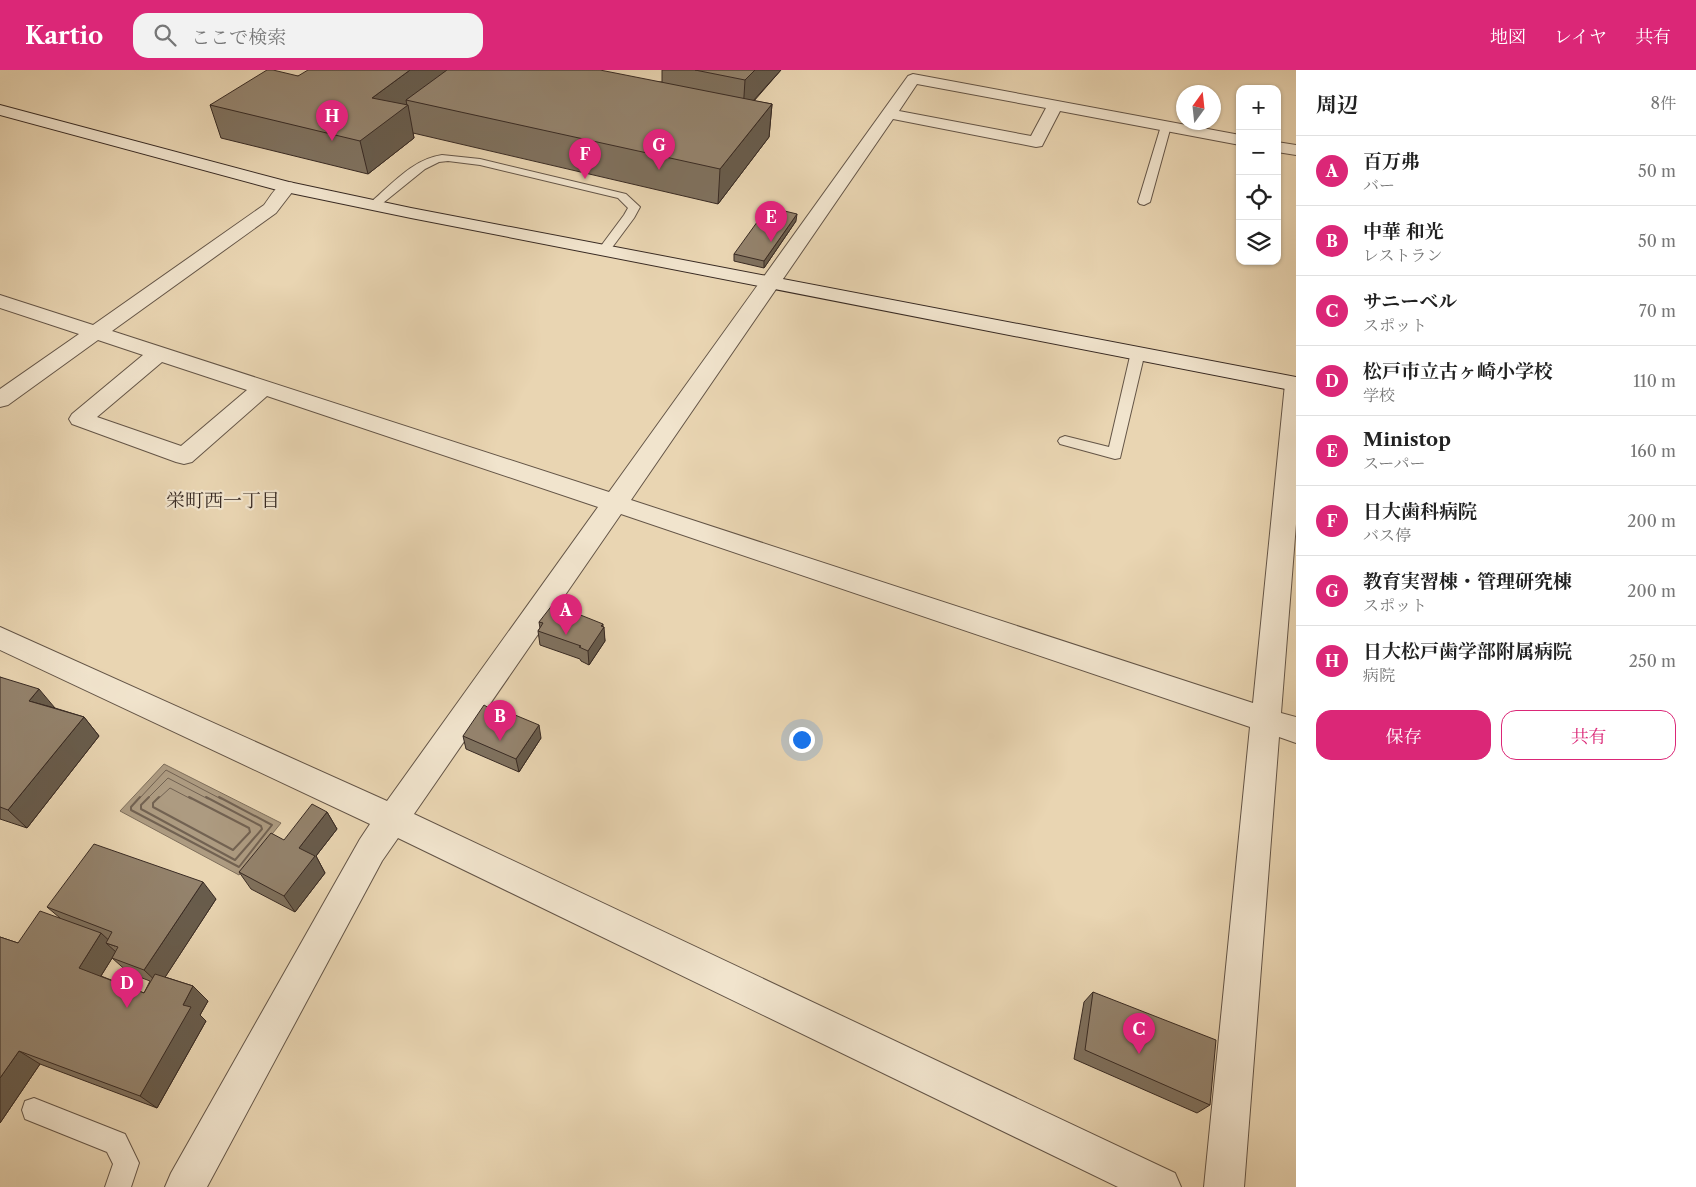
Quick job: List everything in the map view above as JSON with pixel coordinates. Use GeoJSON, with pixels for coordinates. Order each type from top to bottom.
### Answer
{"type":"FeatureCollection","features":[{"type":"Feature","properties":{"kind":"street"},"geometry":{"type":"LineString","coordinates":[[185,1187],[371,850],[916,74],[1055,106],[1236,139]]}},
{"type":"Feature","properties":{"kind":"street"},"geometry":{"type":"LineString","coordinates":[[889,114],[1036,142],[1055,106]]}},
{"type":"Feature","properties":{"kind":"street"},"geometry":{"type":"LineString","coordinates":[[0,110],[287,187],[1296,384],[1264,720],[1224,1187]]}},
{"type":"Feature","properties":{"kind":"street"},"geometry":{"type":"LineString","coordinates":[[1281,148],[1296,150]]}},
{"type":"Feature","properties":{"kind":"street"},"geometry":{"type":"LineString","coordinates":[[3,394],[96,332],[270,209],[287,187]]}},
{"type":"Feature","properties":{"kind":"street"},"geometry":{"type":"LineString","coordinates":[[0,301],[1296,730]]}},
{"type":"Feature","properties":{"kind":"street"},"geometry":{"type":"LineString","coordinates":[[159,353],[80,419],[184,456],[264,387]]}},
{"type":"Feature","properties":{"kind":"street"},"geometry":{"type":"LineString","coordinates":[[0,638],[392,819],[1161,1187]]}},
{"type":"Feature","properties":{"kind":"lane"},"geometry":{"type":"LineString","coordinates":[[1144,202],[1166,126]]}},
{"type":"Feature","properties":{"kind":"lane"},"geometry":{"type":"LineString","coordinates":[[374,205],[423,166],[436,159],[455,158],[480,162],[622,196],[634,207],[630,216],[604,250]]}},
{"type":"Feature","properties":{"kind":"lane"},"geometry":{"type":"LineString","coordinates":[[1065,441],[1114,454],[1138,352]]}},
{"type":"Feature","properties":{"kind":"lane"},"geometry":{"type":"LineString","coordinates":[[34,1110],[116,1143],[126,1163],[118,1187]]}},
{"type":"Feature","properties":{"kind":"water"},"geometry":{"type":"Polygon","coordinates":[[[164,764],[281,823],[239,875],[120,811],[164,764]]]}},
{"type":"Feature","properties":{"kind":"building"},"geometry":{"type":"Polygon","coordinates":[[[267,70],[298,76],[308,70],[410,70],[372,98],[408,105],[360,141],[210,105],[267,70]]]}},
{"type":"Feature","properties":{"kind":"building"},"geometry":{"type":"Polygon","coordinates":[[[447,70],[600,70],[772,104],[720,169],[406,100],[447,70]]]}},
{"type":"Feature","properties":{"kind":"building"},"geometry":{"type":"Polygon","coordinates":[[[695,70],[755,70],[745,80],[695,70]]]}},
{"type":"Feature","properties":{"kind":"building"},"geometry":{"type":"Polygon","coordinates":[[[768,207],[797,214],[764,261],[734,254],[768,207]]]}},
{"type":"Feature","properties":{"kind":"building"},"geometry":{"type":"Polygon","coordinates":[[[553,604],[603,624],[601,626],[604,627],[588,651],[579,647],[581,646],[538,631],[543,623],[539,622],[553,604]]]}},
{"type":"Feature","properties":{"kind":"building"},"geometry":{"type":"Polygon","coordinates":[[[0,677],[39,689],[29,701],[84,717],[8,810],[0,807],[0,677]]]}},
{"type":"Feature","properties":{"kind":"building"},"geometry":{"type":"Polygon","coordinates":[[[484,705],[489,708],[491,705],[539,725],[516,759],[463,736],[484,705]]]}},
{"type":"Feature","properties":{"kind":"building"},"geometry":{"type":"Polygon","coordinates":[[[312,804],[327,812],[299,848],[315,856],[284,896],[239,872],[271,833],[284,840],[312,804]]]}},
{"type":"Feature","properties":{"kind":"building"},"geometry":{"type":"Polygon","coordinates":[[[94,844],[203,882],[144,970],[112,958],[118,947],[106,943],[112,932],[47,907],[94,844]]]}},
{"type":"Feature","properties":{"kind":"building"},"geometry":{"type":"Polygon","coordinates":[[[40,911],[101,933],[79,968],[144,993],[155,974],[193,986],[183,1005],[191,1007],[140,1096],[19,1051],[0,1078],[0,937],[18,943],[40,911]]]}},
{"type":"Feature","properties":{"kind":"building"},"geometry":{"type":"Polygon","coordinates":[[[1093,992],[1216,1040],[1210,1105],[1085,1050],[1093,992]]]}},
{"type":"Feature","properties":{"kind":"place","name":"日大松戸歯学部附属病院"},"geometry":{"type":"Point","coordinates":[332,141]}},
{"type":"Feature","properties":{"kind":"place","name":"教育実習棟・管理研究棟"},"geometry":{"type":"Point","coordinates":[659,170]}},
{"type":"Feature","properties":{"kind":"place","name":"日大歯科病院"},"geometry":{"type":"Point","coordinates":[585,179]}},
{"type":"Feature","properties":{"kind":"place","name":"Ministop"},"geometry":{"type":"Point","coordinates":[771,242]}},
{"type":"Feature","properties":{"kind":"place","name":"百万弗"},"geometry":{"type":"Point","coordinates":[566,635]}},
{"type":"Feature","properties":{"kind":"place","name":"中華 和光"},"geometry":{"type":"Point","coordinates":[500,741]}},
{"type":"Feature","properties":{"kind":"place","name":"松戸市立古ヶ崎小学校"},"geometry":{"type":"Point","coordinates":[127,1008]}},
{"type":"Feature","properties":{"kind":"place","name":"サニーベル"},"geometry":{"type":"Point","coordinates":[1139,1054]}},
{"type":"Feature","properties":{"kind":"district","name":"栄町西一丁目"},"geometry":{"type":"Point","coordinates":[223,500]}}]}
